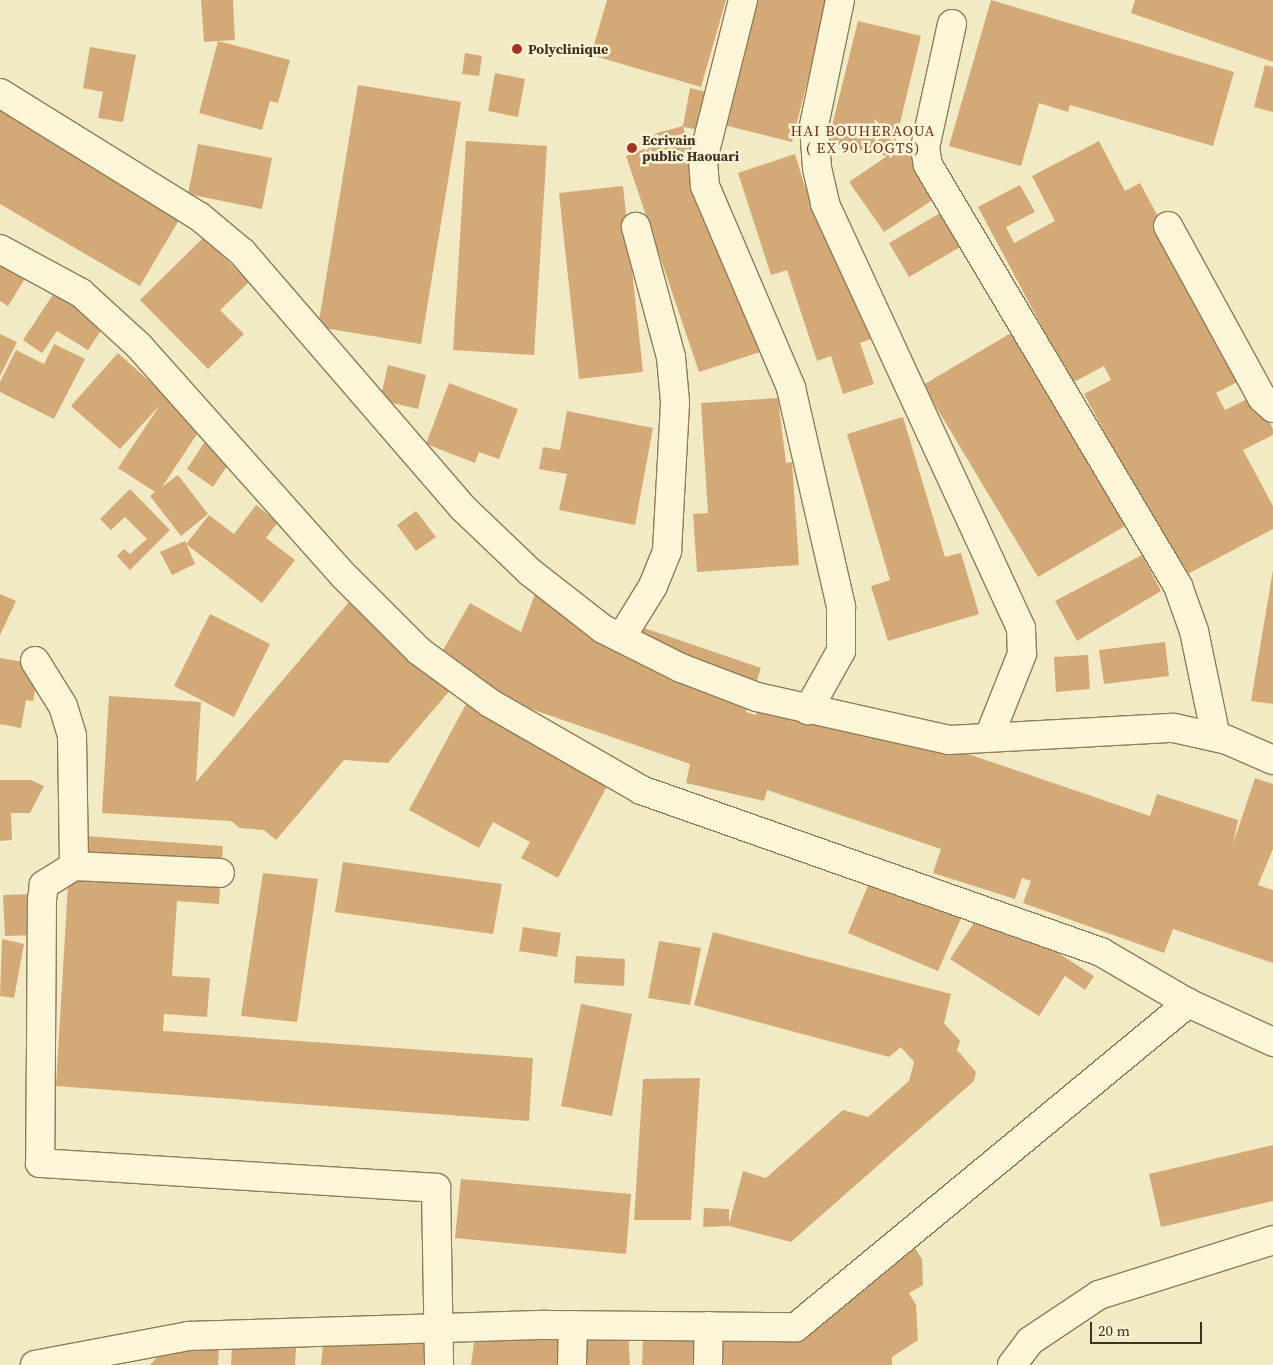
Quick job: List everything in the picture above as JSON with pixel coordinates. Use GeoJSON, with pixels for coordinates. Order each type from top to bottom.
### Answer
{"type":"FeatureCollection","features":[{"type":"Feature","properties":{"kind":"street"},"geometry":{"type":"LineString","coordinates":[[743,0],[703,159],[705,186],[790,388],[841,607],[841,651],[808,710]]}},
{"type":"Feature","properties":{"kind":"street"},"geometry":{"type":"LineString","coordinates":[[840,0],[814,126],[817,168],[825,204],[1021,628],[1022,654],[989,737]]}},
{"type":"Feature","properties":{"kind":"street"},"geometry":{"type":"LineString","coordinates":[[952,24],[924,148],[928,165],[1178,586],[1194,631],[1216,737]]}},
{"type":"Feature","properties":{"kind":"street"},"geometry":{"type":"LineString","coordinates":[[0,93],[200,217],[242,252],[463,508],[530,572],[621,638],[681,668],[808,710],[949,740],[1174,728],[1216,737],[1273,760]]}},
{"type":"Feature","properties":{"kind":"street"},"geometry":{"type":"LineString","coordinates":[[1168,226],[1262,398],[1273,408]]}},
{"type":"Feature","properties":{"kind":"street"},"geometry":{"type":"LineString","coordinates":[[621,638],[653,586],[667,551],[675,402],[671,357],[636,227]]}},
{"type":"Feature","properties":{"kind":"street"},"geometry":{"type":"LineString","coordinates":[[0,250],[81,293],[139,346],[344,576],[419,651],[490,703],[640,790],[1102,952],[1188,1003],[1273,1042]]}},
{"type":"Feature","properties":{"kind":"street"},"geometry":{"type":"LineString","coordinates":[[35,661],[63,706],[72,736],[74,866]]}},
{"type":"Feature","properties":{"kind":"street"},"geometry":{"type":"LineString","coordinates":[[220,873],[74,866],[44,885],[42,900],[40,1163],[436,1188],[439,1365]]}},
{"type":"Feature","properties":{"kind":"street"},"geometry":{"type":"LineString","coordinates":[[35,1365],[94,1359],[188,1336],[573,1325],[796,1327],[1188,1003]]}},
{"type":"Feature","properties":{"kind":"street"},"geometry":{"type":"LineString","coordinates":[[1012,1365],[1030,1341],[1099,1295],[1273,1240]]}},
{"type":"Feature","properties":{"kind":"street"},"geometry":{"type":"LineString","coordinates":[[572,1365],[573,1325]]}},
{"type":"Feature","properties":{"kind":"street"},"geometry":{"type":"LineString","coordinates":[[708,1365],[709,1326]]}},
{"type":"Feature","properties":{"kind":"building"},"geometry":{"type":"Polygon","coordinates":[[[201,0],[233,0],[235,40],[204,42],[201,0]]]}},
{"type":"Feature","properties":{"kind":"building"},"geometry":{"type":"Polygon","coordinates":[[[607,0],[726,0],[701,87],[591,55],[607,0]]]}},
{"type":"Feature","properties":{"kind":"building"},"geometry":{"type":"Polygon","coordinates":[[[755,0],[828,0],[792,142],[724,125],[755,0]]]}},
{"type":"Feature","properties":{"kind":"building"},"geometry":{"type":"Polygon","coordinates":[[[991,0],[1234,72],[1213,146],[1070,105],[1068,112],[1039,103],[1021,166],[949,146],[991,0]]]}},
{"type":"Feature","properties":{"kind":"building"},"geometry":{"type":"Polygon","coordinates":[[[1135,0],[1273,0],[1273,62],[1131,13],[1135,0]]]}},
{"type":"Feature","properties":{"kind":"building"},"geometry":{"type":"Polygon","coordinates":[[[858,21],[921,36],[893,152],[905,144],[940,195],[884,232],[849,182],[887,156],[828,142],[858,21]]]}},
{"type":"Feature","properties":{"kind":"building"},"geometry":{"type":"Polygon","coordinates":[[[218,41],[290,60],[278,103],[270,101],[262,130],[199,113],[218,41]]]}},
{"type":"Feature","properties":{"kind":"building"},"geometry":{"type":"Polygon","coordinates":[[[90,47],[136,55],[123,122],[98,118],[103,92],[83,88],[90,47]]]}},
{"type":"Feature","properties":{"kind":"building"},"geometry":{"type":"Polygon","coordinates":[[[465,53],[482,56],[479,76],[462,74],[465,53]]]}},
{"type":"Feature","properties":{"kind":"building"},"geometry":{"type":"Polygon","coordinates":[[[1265,65],[1273,67],[1273,112],[1254,107],[1265,65]]]}},
{"type":"Feature","properties":{"kind":"building"},"geometry":{"type":"Polygon","coordinates":[[[495,73],[525,79],[518,117],[488,111],[495,73]]]}},
{"type":"Feature","properties":{"kind":"building"},"geometry":{"type":"Polygon","coordinates":[[[358,85],[461,102],[421,344],[318,327],[358,85]]]}},
{"type":"Feature","properties":{"kind":"building"},"geometry":{"type":"Polygon","coordinates":[[[690,88],[706,92],[699,130],[683,127],[760,352],[699,372],[626,156],[647,148],[643,137],[683,126],[690,88]]]}},
{"type":"Feature","properties":{"kind":"building"},"geometry":{"type":"Polygon","coordinates":[[[0,103],[186,208],[140,286],[0,204],[0,103]]]}},
{"type":"Feature","properties":{"kind":"building"},"geometry":{"type":"Polygon","coordinates":[[[466,141],[547,146],[534,355],[453,350],[466,141]]]}},
{"type":"Feature","properties":{"kind":"building"},"geometry":{"type":"Polygon","coordinates":[[[1099,141],[1125,191],[1140,183],[1245,378],[1216,393],[1225,410],[1255,395],[1273,429],[1273,435],[1243,450],[1273,506],[1273,529],[1182,577],[1084,394],[1111,380],[1104,366],[1072,383],[978,207],[1020,185],[1035,212],[1006,227],[1014,243],[1055,221],[1032,176],[1099,141]]]}},
{"type":"Feature","properties":{"kind":"building"},"geometry":{"type":"Polygon","coordinates":[[[198,144],[272,158],[262,209],[188,194],[198,144]]]}},
{"type":"Feature","properties":{"kind":"building"},"geometry":{"type":"Polygon","coordinates":[[[795,154],[805,187],[823,181],[874,338],[860,343],[874,384],[843,394],[831,356],[817,361],[787,270],[771,275],[738,173],[795,154]]]}},
{"type":"Feature","properties":{"kind":"building"},"geometry":{"type":"Polygon","coordinates":[[[623,186],[643,372],[579,379],[559,193],[623,186]]]}},
{"type":"Feature","properties":{"kind":"building"},"geometry":{"type":"Polygon","coordinates":[[[947,209],[967,243],[909,277],[889,243],[947,209]]]}},
{"type":"Feature","properties":{"kind":"building"},"geometry":{"type":"Polygon","coordinates":[[[204,237],[249,282],[220,310],[244,334],[208,369],[140,300],[204,237]]]}},
{"type":"Feature","properties":{"kind":"building"},"geometry":{"type":"Polygon","coordinates":[[[0,257],[29,272],[8,306],[0,301],[0,257]]]}},
{"type":"Feature","properties":{"kind":"building"},"geometry":{"type":"Polygon","coordinates":[[[60,284],[110,317],[88,350],[57,331],[42,353],[23,340],[60,284]]]}},
{"type":"Feature","properties":{"kind":"building"},"geometry":{"type":"Polygon","coordinates":[[[1016,330],[1132,522],[1038,577],[923,385],[1016,330]]]}},
{"type":"Feature","properties":{"kind":"building"},"geometry":{"type":"Polygon","coordinates":[[[0,334],[17,342],[0,376],[0,334]]]}},
{"type":"Feature","properties":{"kind":"building"},"geometry":{"type":"Polygon","coordinates":[[[54,344],[85,359],[54,419],[0,392],[0,382],[16,350],[44,364],[54,344]]]}},
{"type":"Feature","properties":{"kind":"building"},"geometry":{"type":"Polygon","coordinates":[[[118,353],[167,397],[205,422],[162,487],[178,475],[208,514],[181,536],[150,496],[155,492],[118,468],[160,405],[120,449],[71,406],[118,353]]]}},
{"type":"Feature","properties":{"kind":"building"},"geometry":{"type":"Polygon","coordinates":[[[388,365],[426,375],[418,409],[380,400],[388,365]]]}},
{"type":"Feature","properties":{"kind":"building"},"geometry":{"type":"Polygon","coordinates":[[[449,383],[518,409],[499,459],[479,452],[475,463],[426,444],[449,383]]]}},
{"type":"Feature","properties":{"kind":"building"},"geometry":{"type":"Polygon","coordinates":[[[778,398],[786,463],[792,462],[799,565],[697,572],[693,514],[708,513],[701,403],[778,398]]]}},
{"type":"Feature","properties":{"kind":"building"},"geometry":{"type":"Polygon","coordinates":[[[567,411],[653,428],[635,525],[559,510],[567,474],[539,469],[543,447],[560,450],[567,411]]]}},
{"type":"Feature","properties":{"kind":"building"},"geometry":{"type":"Polygon","coordinates":[[[903,417],[945,557],[961,553],[979,614],[888,641],[871,586],[890,580],[847,434],[903,417]]]}},
{"type":"Feature","properties":{"kind":"building"},"geometry":{"type":"Polygon","coordinates":[[[206,440],[233,457],[213,487],[187,469],[206,440]]]}},
{"type":"Feature","properties":{"kind":"building"},"geometry":{"type":"Polygon","coordinates":[[[130,489],[170,530],[130,570],[117,556],[124,549],[130,554],[147,539],[125,517],[111,530],[100,519],[130,489]]]}},
{"type":"Feature","properties":{"kind":"building"},"geometry":{"type":"Polygon","coordinates":[[[256,505],[278,522],[266,538],[295,560],[262,603],[186,544],[209,515],[234,534],[256,505]]]}},
{"type":"Feature","properties":{"kind":"building"},"geometry":{"type":"Polygon","coordinates":[[[416,511],[436,537],[416,551],[397,525],[416,511]]]}},
{"type":"Feature","properties":{"kind":"building"},"geometry":{"type":"Polygon","coordinates":[[[185,541],[195,564],[172,575],[160,552],[185,541]]]}},
{"type":"Feature","properties":{"kind":"building"},"geometry":{"type":"Polygon","coordinates":[[[1142,555],[1161,591],[1077,641],[1055,601],[1142,555]]]}},
{"type":"Feature","properties":{"kind":"building"},"geometry":{"type":"Polygon","coordinates":[[[1273,570],[1273,704],[1251,701],[1273,570]]]}},
{"type":"Feature","properties":{"kind":"building"},"geometry":{"type":"Polygon","coordinates":[[[536,591],[761,668],[746,712],[756,715],[766,685],[1150,816],[1157,794],[1238,820],[1233,844],[1255,778],[1273,784],[1273,849],[1258,885],[1273,890],[1273,963],[1173,929],[1164,953],[1023,903],[1031,881],[1022,878],[1015,899],[933,873],[941,849],[767,790],[764,801],[686,783],[690,764],[499,698],[438,659],[470,603],[521,632],[536,591]]]}},
{"type":"Feature","properties":{"kind":"building"},"geometry":{"type":"Polygon","coordinates":[[[0,594],[16,601],[0,635],[0,594]]]}},
{"type":"Feature","properties":{"kind":"building"},"geometry":{"type":"Polygon","coordinates":[[[355,595],[458,681],[388,763],[344,760],[276,840],[264,830],[240,828],[231,821],[102,813],[109,696],[201,702],[196,782],[355,595]]]}},
{"type":"Feature","properties":{"kind":"building"},"geometry":{"type":"Polygon","coordinates":[[[210,614],[270,644],[234,717],[174,686],[210,614]]]}},
{"type":"Feature","properties":{"kind":"building"},"geometry":{"type":"Polygon","coordinates":[[[1165,642],[1169,676],[1104,684],[1099,650],[1165,642]]]}},
{"type":"Feature","properties":{"kind":"building"},"geometry":{"type":"Polygon","coordinates":[[[1088,655],[1090,689],[1056,692],[1054,657],[1088,655]]]}},
{"type":"Feature","properties":{"kind":"building"},"geometry":{"type":"Polygon","coordinates":[[[0,658],[40,665],[33,701],[26,700],[21,728],[0,724],[0,658]]]}},
{"type":"Feature","properties":{"kind":"building"},"geometry":{"type":"Polygon","coordinates":[[[472,693],[613,775],[558,878],[521,858],[530,842],[493,822],[479,848],[409,810],[472,693]]]}},
{"type":"Feature","properties":{"kind":"building"},"geometry":{"type":"Polygon","coordinates":[[[0,780],[31,780],[44,786],[30,813],[11,813],[12,840],[0,841],[0,780]]]}},
{"type":"Feature","properties":{"kind":"building"},"geometry":{"type":"Polygon","coordinates":[[[71,835],[223,846],[219,904],[177,901],[172,976],[210,978],[207,1017],[164,1014],[163,1031],[533,1058],[529,1121],[56,1086],[71,835]]]}},
{"type":"Feature","properties":{"kind":"building"},"geometry":{"type":"Polygon","coordinates":[[[343,862],[502,884],[493,934],[335,912],[343,862]]]}},
{"type":"Feature","properties":{"kind":"building"},"geometry":{"type":"Polygon","coordinates":[[[263,873],[318,879],[297,1022],[241,1016],[263,873]]]}},
{"type":"Feature","properties":{"kind":"building"},"geometry":{"type":"Polygon","coordinates":[[[871,879],[961,918],[938,971],[848,933],[871,879]]]}},
{"type":"Feature","properties":{"kind":"building"},"geometry":{"type":"Polygon","coordinates":[[[36,894],[37,935],[5,936],[3,895],[36,894]]]}},
{"type":"Feature","properties":{"kind":"building"},"geometry":{"type":"Polygon","coordinates":[[[985,906],[1094,976],[1085,990],[1065,976],[1039,1016],[950,959],[985,906]]]}},
{"type":"Feature","properties":{"kind":"building"},"geometry":{"type":"Polygon","coordinates":[[[523,927],[561,933],[557,957],[519,951],[523,927]]]}},
{"type":"Feature","properties":{"kind":"building"},"geometry":{"type":"Polygon","coordinates":[[[713,932],[951,994],[944,1023],[960,1041],[957,1050],[976,1072],[974,1081],[791,1242],[729,1226],[703,1227],[704,1208],[729,1209],[729,1224],[743,1171],[766,1178],[843,1110],[868,1117],[909,1081],[914,1062],[901,1047],[889,1057],[694,1005],[713,932]]]}},
{"type":"Feature","properties":{"kind":"building"},"geometry":{"type":"Polygon","coordinates":[[[2,939],[24,944],[14,998],[0,996],[2,939]]]}},
{"type":"Feature","properties":{"kind":"building"},"geometry":{"type":"Polygon","coordinates":[[[659,941],[701,948],[690,1005],[648,998],[659,941]]]}},
{"type":"Feature","properties":{"kind":"building"},"geometry":{"type":"Polygon","coordinates":[[[576,956],[625,959],[624,986],[574,983],[576,956]]]}},
{"type":"Feature","properties":{"kind":"building"},"geometry":{"type":"Polygon","coordinates":[[[581,1004],[632,1014],[612,1116],[561,1106],[581,1004]]]}},
{"type":"Feature","properties":{"kind":"building"},"geometry":{"type":"Polygon","coordinates":[[[700,1078],[691,1220],[634,1220],[643,1079],[700,1078]]]}},
{"type":"Feature","properties":{"kind":"building"},"geometry":{"type":"Polygon","coordinates":[[[1273,1145],[1273,1201],[1161,1227],[1149,1174],[1273,1145]]]}},
{"type":"Feature","properties":{"kind":"building"},"geometry":{"type":"Polygon","coordinates":[[[461,1179],[631,1194],[626,1254],[455,1238],[461,1179]]]}},
{"type":"Feature","properties":{"kind":"building"},"geometry":{"type":"Polygon","coordinates":[[[909,1239],[922,1259],[923,1285],[909,1293],[916,1305],[918,1340],[892,1357],[892,1365],[718,1365],[717,1318],[781,1317],[909,1239]]]}},
{"type":"Feature","properties":{"kind":"building"},"geometry":{"type":"Polygon","coordinates":[[[644,1314],[704,1318],[702,1365],[642,1365],[644,1314]]]}},
{"type":"Feature","properties":{"kind":"building"},"geometry":{"type":"Polygon","coordinates":[[[191,1320],[219,1345],[218,1365],[150,1365],[191,1320]]]}},
{"type":"Feature","properties":{"kind":"building"},"geometry":{"type":"Polygon","coordinates":[[[477,1320],[563,1332],[559,1365],[471,1365],[477,1320]]]}},
{"type":"Feature","properties":{"kind":"building"},"geometry":{"type":"Polygon","coordinates":[[[325,1327],[444,1340],[441,1365],[321,1365],[325,1327]]]}},
{"type":"Feature","properties":{"kind":"building"},"geometry":{"type":"Polygon","coordinates":[[[233,1328],[297,1332],[295,1365],[231,1365],[233,1328]]]}},
{"type":"Feature","properties":{"kind":"building"},"geometry":{"type":"Polygon","coordinates":[[[628,1330],[630,1365],[584,1365],[582,1332],[628,1330]]]}},
{"type":"Feature","properties":{"kind":"place","name":"Polyclinique"},"geometry":{"type":"Point","coordinates":[517,49]}},
{"type":"Feature","properties":{"kind":"place","name":"Ecrivain public Haouari"},"geometry":{"type":"Point","coordinates":[632,148]}},
{"type":"Feature","properties":{"kind":"district","name":"HAI BOUHERAOUA ( EX 90 LOGTS)"},"geometry":{"type":"Point","coordinates":[863,138]}}]}
